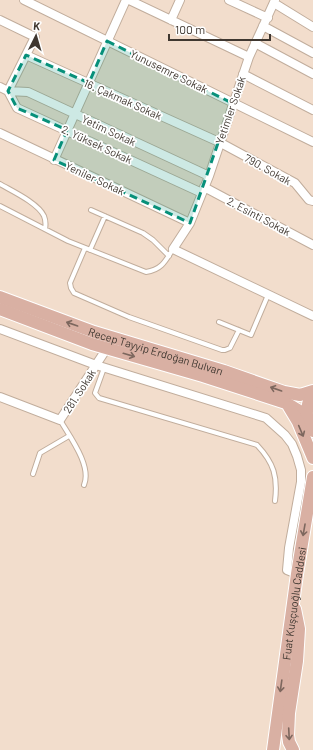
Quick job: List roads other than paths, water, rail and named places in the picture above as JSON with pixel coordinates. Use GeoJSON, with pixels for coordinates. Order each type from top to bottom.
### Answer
{"type":"FeatureCollection","features":[{"type":"Feature","properties":{"kind":"main road","name":"Recep Tayyip Erdoğan Bulvarı"},"geometry":{"type":"LineString","coordinates":[[0,297],[94,332],[224,371],[284,392],[300,395],[313,392]]}},
{"type":"Feature","properties":{"kind":"main road","name":"Recep Tayyip Erdoğan Bulvarı"},"geometry":{"type":"LineString","coordinates":[[0,309],[29,321],[107,348],[203,376],[287,404],[301,412],[310,426]]}},
{"type":"Feature","properties":{"kind":"main road"},"geometry":{"type":"LineString","coordinates":[[310,426],[307,406],[313,392]]}},
{"type":"Feature","properties":{"kind":"main road"},"geometry":{"type":"LineString","coordinates":[[287,404],[298,422],[313,458]]}},
{"type":"Feature","properties":{"kind":"main road","name":"Fuat Kuşçuoğlu Caddesi"},"geometry":{"type":"LineString","coordinates":[[273,750],[293,598],[313,477]]}},
{"type":"Feature","properties":{"kind":"main road"},"geometry":{"type":"LineString","coordinates":[[293,598],[299,629],[297,661],[289,713],[288,735],[289,742],[293,750]]}},
{"type":"Feature","properties":{"kind":"street","name":"Yunusemre Sokak"},"geometry":{"type":"LineString","coordinates":[[24,0],[313,142]]}},
{"type":"Feature","properties":{"kind":"street"},"geometry":{"type":"LineString","coordinates":[[54,160],[126,0]]}},
{"type":"Feature","properties":{"kind":"street"},"geometry":{"type":"LineString","coordinates":[[130,0],[249,57]]}},
{"type":"Feature","properties":{"kind":"street"},"geometry":{"type":"LineString","coordinates":[[171,20],[180,0]]}},
{"type":"Feature","properties":{"kind":"street"},"geometry":{"type":"LineString","coordinates":[[229,0],[268,18]]}},
{"type":"Feature","properties":{"kind":"street"},"geometry":{"type":"LineString","coordinates":[[275,2],[313,27]]}},
{"type":"Feature","properties":{"kind":"street","name":"Yetimler Sokak"},"geometry":{"type":"LineString","coordinates":[[171,253],[190,222],[209,176],[232,103],[249,57],[275,2]]}},
{"type":"Feature","properties":{"kind":"street"},"geometry":{"type":"LineString","coordinates":[[0,20],[35,37],[8,91],[0,87]]}},
{"type":"Feature","properties":{"kind":"street"},"geometry":{"type":"LineString","coordinates":[[264,26],[313,53]]}},
{"type":"Feature","properties":{"kind":"street"},"geometry":{"type":"LineString","coordinates":[[255,43],[313,74]]}},
{"type":"Feature","properties":{"kind":"street","name":"16. Çakmak Sokak"},"geometry":{"type":"LineString","coordinates":[[26,55],[219,142]]}},
{"type":"Feature","properties":{"kind":"street"},"geometry":{"type":"LineString","coordinates":[[243,74],[313,110]]}},
{"type":"Feature","properties":{"kind":"street","name":"Yetim Sokak"},"geometry":{"type":"LineString","coordinates":[[8,91],[28,92],[209,176]]}},
{"type":"Feature","properties":{"kind":"street","name":"2. Yüksek Sokak"},"geometry":{"type":"LineString","coordinates":[[8,91],[17,108],[203,190]]}},
{"type":"Feature","properties":{"kind":"street","name":"Yeniler Sokak"},"geometry":{"type":"LineString","coordinates":[[0,133],[54,160],[190,222]]}},
{"type":"Feature","properties":{"kind":"street","name":"790. Sokak"},"geometry":{"type":"LineString","coordinates":[[219,142],[295,183],[309,200],[313,201]]}},
{"type":"Feature","properties":{"kind":"street","name":"2. Esinti Sokak"},"geometry":{"type":"LineString","coordinates":[[203,190],[313,245]]}},
{"type":"Feature","properties":{"kind":"street"},"geometry":{"type":"LineString","coordinates":[[171,253],[268,294],[313,316]]}},
{"type":"Feature","properties":{"kind":"street"},"geometry":{"type":"LineString","coordinates":[[0,329],[100,366],[266,418],[285,435],[292,444],[297,456],[300,470],[301,482],[289,548],[287,570],[297,574]]}},
{"type":"Feature","properties":{"kind":"street","name":"281. Sokak"},"geometry":{"type":"LineString","coordinates":[[0,397],[60,420],[100,366],[107,348]]}},
{"type":"Feature","properties":{"kind":"lane"},"geometry":{"type":"LineString","coordinates":[[0,184],[36,206],[44,215],[46,222],[45,229]]}},
{"type":"Feature","properties":{"kind":"lane"},"geometry":{"type":"LineString","coordinates":[[0,206],[85,248],[146,272],[155,271],[164,264],[171,253],[143,233],[91,210]]}},
{"type":"Feature","properties":{"kind":"lane"},"geometry":{"type":"LineString","coordinates":[[90,250],[105,216]]}},
{"type":"Feature","properties":{"kind":"lane"},"geometry":{"type":"LineString","coordinates":[[85,248],[70,284],[74,293],[129,317],[222,350],[230,348],[239,330]]}},
{"type":"Feature","properties":{"kind":"lane"},"geometry":{"type":"LineString","coordinates":[[219,322],[251,335],[268,294]]}},
{"type":"Feature","properties":{"kind":"lane"},"geometry":{"type":"LineString","coordinates":[[100,366],[95,393],[99,398],[257,445],[269,460],[274,473],[277,486],[275,501]]}},
{"type":"Feature","properties":{"kind":"lane"},"geometry":{"type":"LineString","coordinates":[[60,420],[84,464],[86,474],[84,485]]}},
{"type":"Feature","properties":{"kind":"lane"},"geometry":{"type":"LineString","coordinates":[[33,474],[40,453],[69,436]]}}]}
